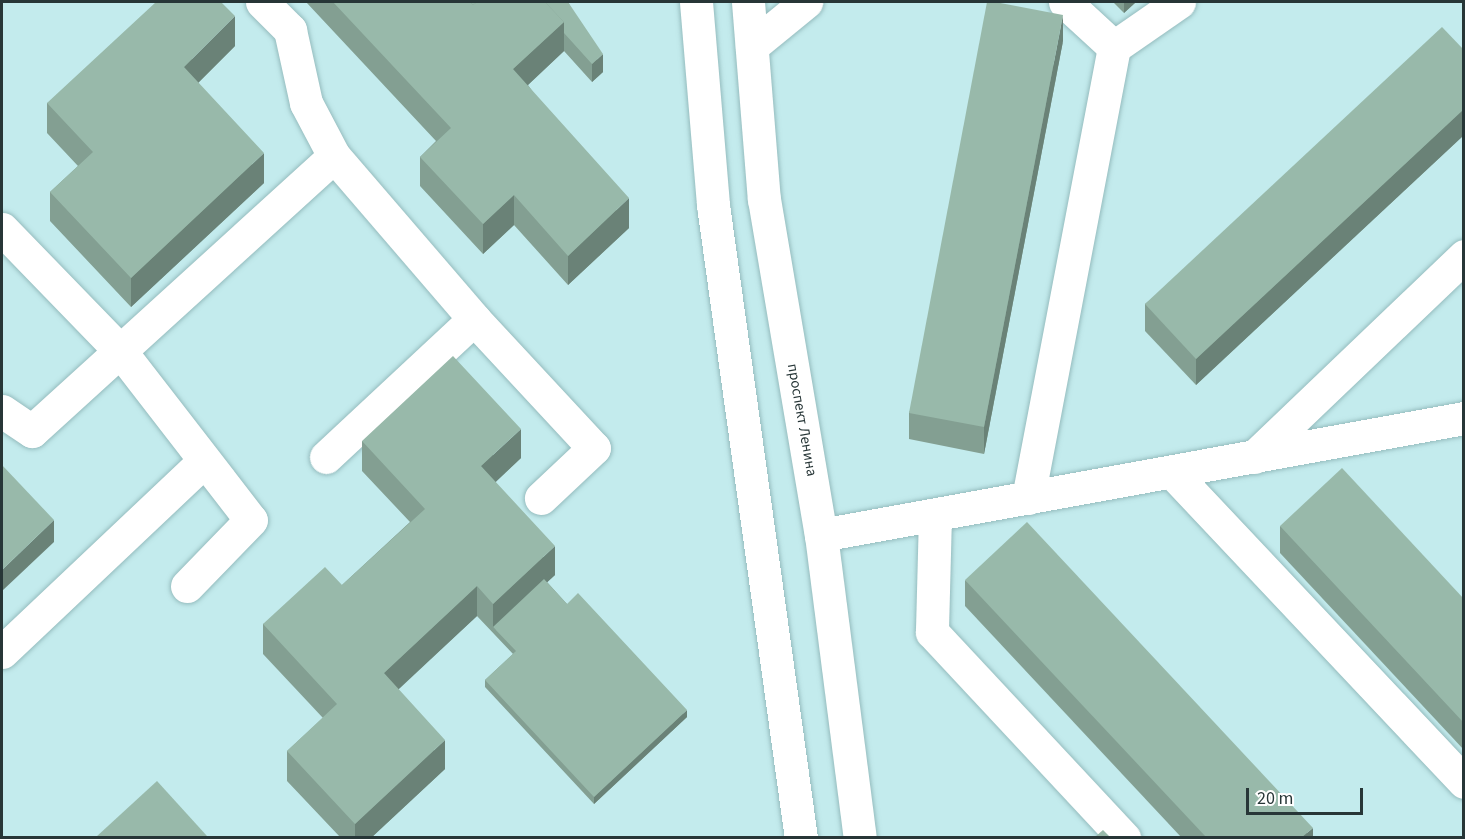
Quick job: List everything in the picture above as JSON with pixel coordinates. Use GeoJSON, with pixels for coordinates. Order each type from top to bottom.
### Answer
{"type":"FeatureCollection","features":[{"type":"Feature","properties":{"kind":"main road"},"geometry":{"type":"LineString","coordinates":[[262,2],[290,30],[306,103],[334,156],[474,319],[594,448],[541,498]]}},
{"type":"Feature","properties":{"kind":"main road"},"geometry":{"type":"LineString","coordinates":[[696,2],[713,205],[801,837]]}},
{"type":"Feature","properties":{"kind":"main road","name":"проспект Ленина"},"geometry":{"type":"LineString","coordinates":[[748,2],[764,199],[821,535],[860,837]]}},
{"type":"Feature","properties":{"kind":"main road"},"geometry":{"type":"LineString","coordinates":[[752,46],[806,2]]}},
{"type":"Feature","properties":{"kind":"main road"},"geometry":{"type":"LineString","coordinates":[[1065,2],[1114,47]]}},
{"type":"Feature","properties":{"kind":"main road"},"geometry":{"type":"LineString","coordinates":[[1028,498],[1114,47],[1179,2]]}},
{"type":"Feature","properties":{"kind":"main road"},"geometry":{"type":"LineString","coordinates":[[2,411],[32,431],[334,156]]}},
{"type":"Feature","properties":{"kind":"main road"},"geometry":{"type":"LineString","coordinates":[[2,229],[121,352],[251,520],[187,586]]}},
{"type":"Feature","properties":{"kind":"main road"},"geometry":{"type":"LineString","coordinates":[[1254,457],[1464,256]]}},
{"type":"Feature","properties":{"kind":"main road"},"geometry":{"type":"LineString","coordinates":[[326,457],[474,319]]}},
{"type":"Feature","properties":{"kind":"main road"},"geometry":{"type":"LineString","coordinates":[[821,535],[1464,418]]}},
{"type":"Feature","properties":{"kind":"main road"},"geometry":{"type":"LineString","coordinates":[[2,652],[204,462]]}},
{"type":"Feature","properties":{"kind":"main road"},"geometry":{"type":"LineString","coordinates":[[1172,471],[1464,782]]}},
{"type":"Feature","properties":{"kind":"main road"},"geometry":{"type":"LineString","coordinates":[[935,515],[932,632],[1124,837]]}},
{"type":"Feature","properties":{"kind":"building"},"geometry":{"type":"Polygon","coordinates":[[[156,2],[221,2],[235,16],[184,67],[264,153],[131,278],[50,192],[93,152],[47,103],[156,2]]]}},
{"type":"Feature","properties":{"kind":"building"},"geometry":{"type":"Polygon","coordinates":[[[333,2],[470,2],[473,5],[477,2],[545,2],[564,22],[513,69],[629,198],[568,256],[514,195],[483,224],[420,157],[451,128],[333,2]]]}},
{"type":"Feature","properties":{"kind":"building"},"geometry":{"type":"Polygon","coordinates":[[[545,2],[568,2],[603,54],[592,64],[564,33],[564,22],[545,2]]]}},
{"type":"Feature","properties":{"kind":"building"},"geometry":{"type":"Polygon","coordinates":[[[987,2],[1063,15],[984,427],[909,413],[987,2]]]}},
{"type":"Feature","properties":{"kind":"building"},"geometry":{"type":"Polygon","coordinates":[[[1442,27],[1464,50],[1464,109],[1196,359],[1145,304],[1442,27]]]}},
{"type":"Feature","properties":{"kind":"building"},"geometry":{"type":"Polygon","coordinates":[[[453,356],[521,429],[481,466],[555,546],[493,604],[477,586],[384,673],[445,740],[355,824],[287,751],[337,704],[263,624],[325,567],[342,585],[425,509],[362,441],[453,356]]]}},
{"type":"Feature","properties":{"kind":"building"},"geometry":{"type":"Polygon","coordinates":[[[2,465],[54,520],[2,570],[2,465]]]}},
{"type":"Feature","properties":{"kind":"building"},"geometry":{"type":"Polygon","coordinates":[[[1342,468],[1464,599],[1464,723],[1280,526],[1342,468]]]}},
{"type":"Feature","properties":{"kind":"building"},"geometry":{"type":"Polygon","coordinates":[[[1027,522],[1313,828],[1302,837],[1206,837],[965,580],[1027,522]]]}},
{"type":"Feature","properties":{"kind":"building"},"geometry":{"type":"Polygon","coordinates":[[[544,579],[567,604],[578,593],[687,710],[594,797],[485,680],[516,651],[493,627],[544,579]]]}},
{"type":"Feature","properties":{"kind":"building"},"geometry":{"type":"Polygon","coordinates":[[[157,781],[207,836],[96,837],[157,781]]]}},
{"type":"Feature","properties":{"kind":"building"},"geometry":{"type":"Polygon","coordinates":[[[1103,830],[1110,837],[1095,837],[1103,830]]]}}]}
